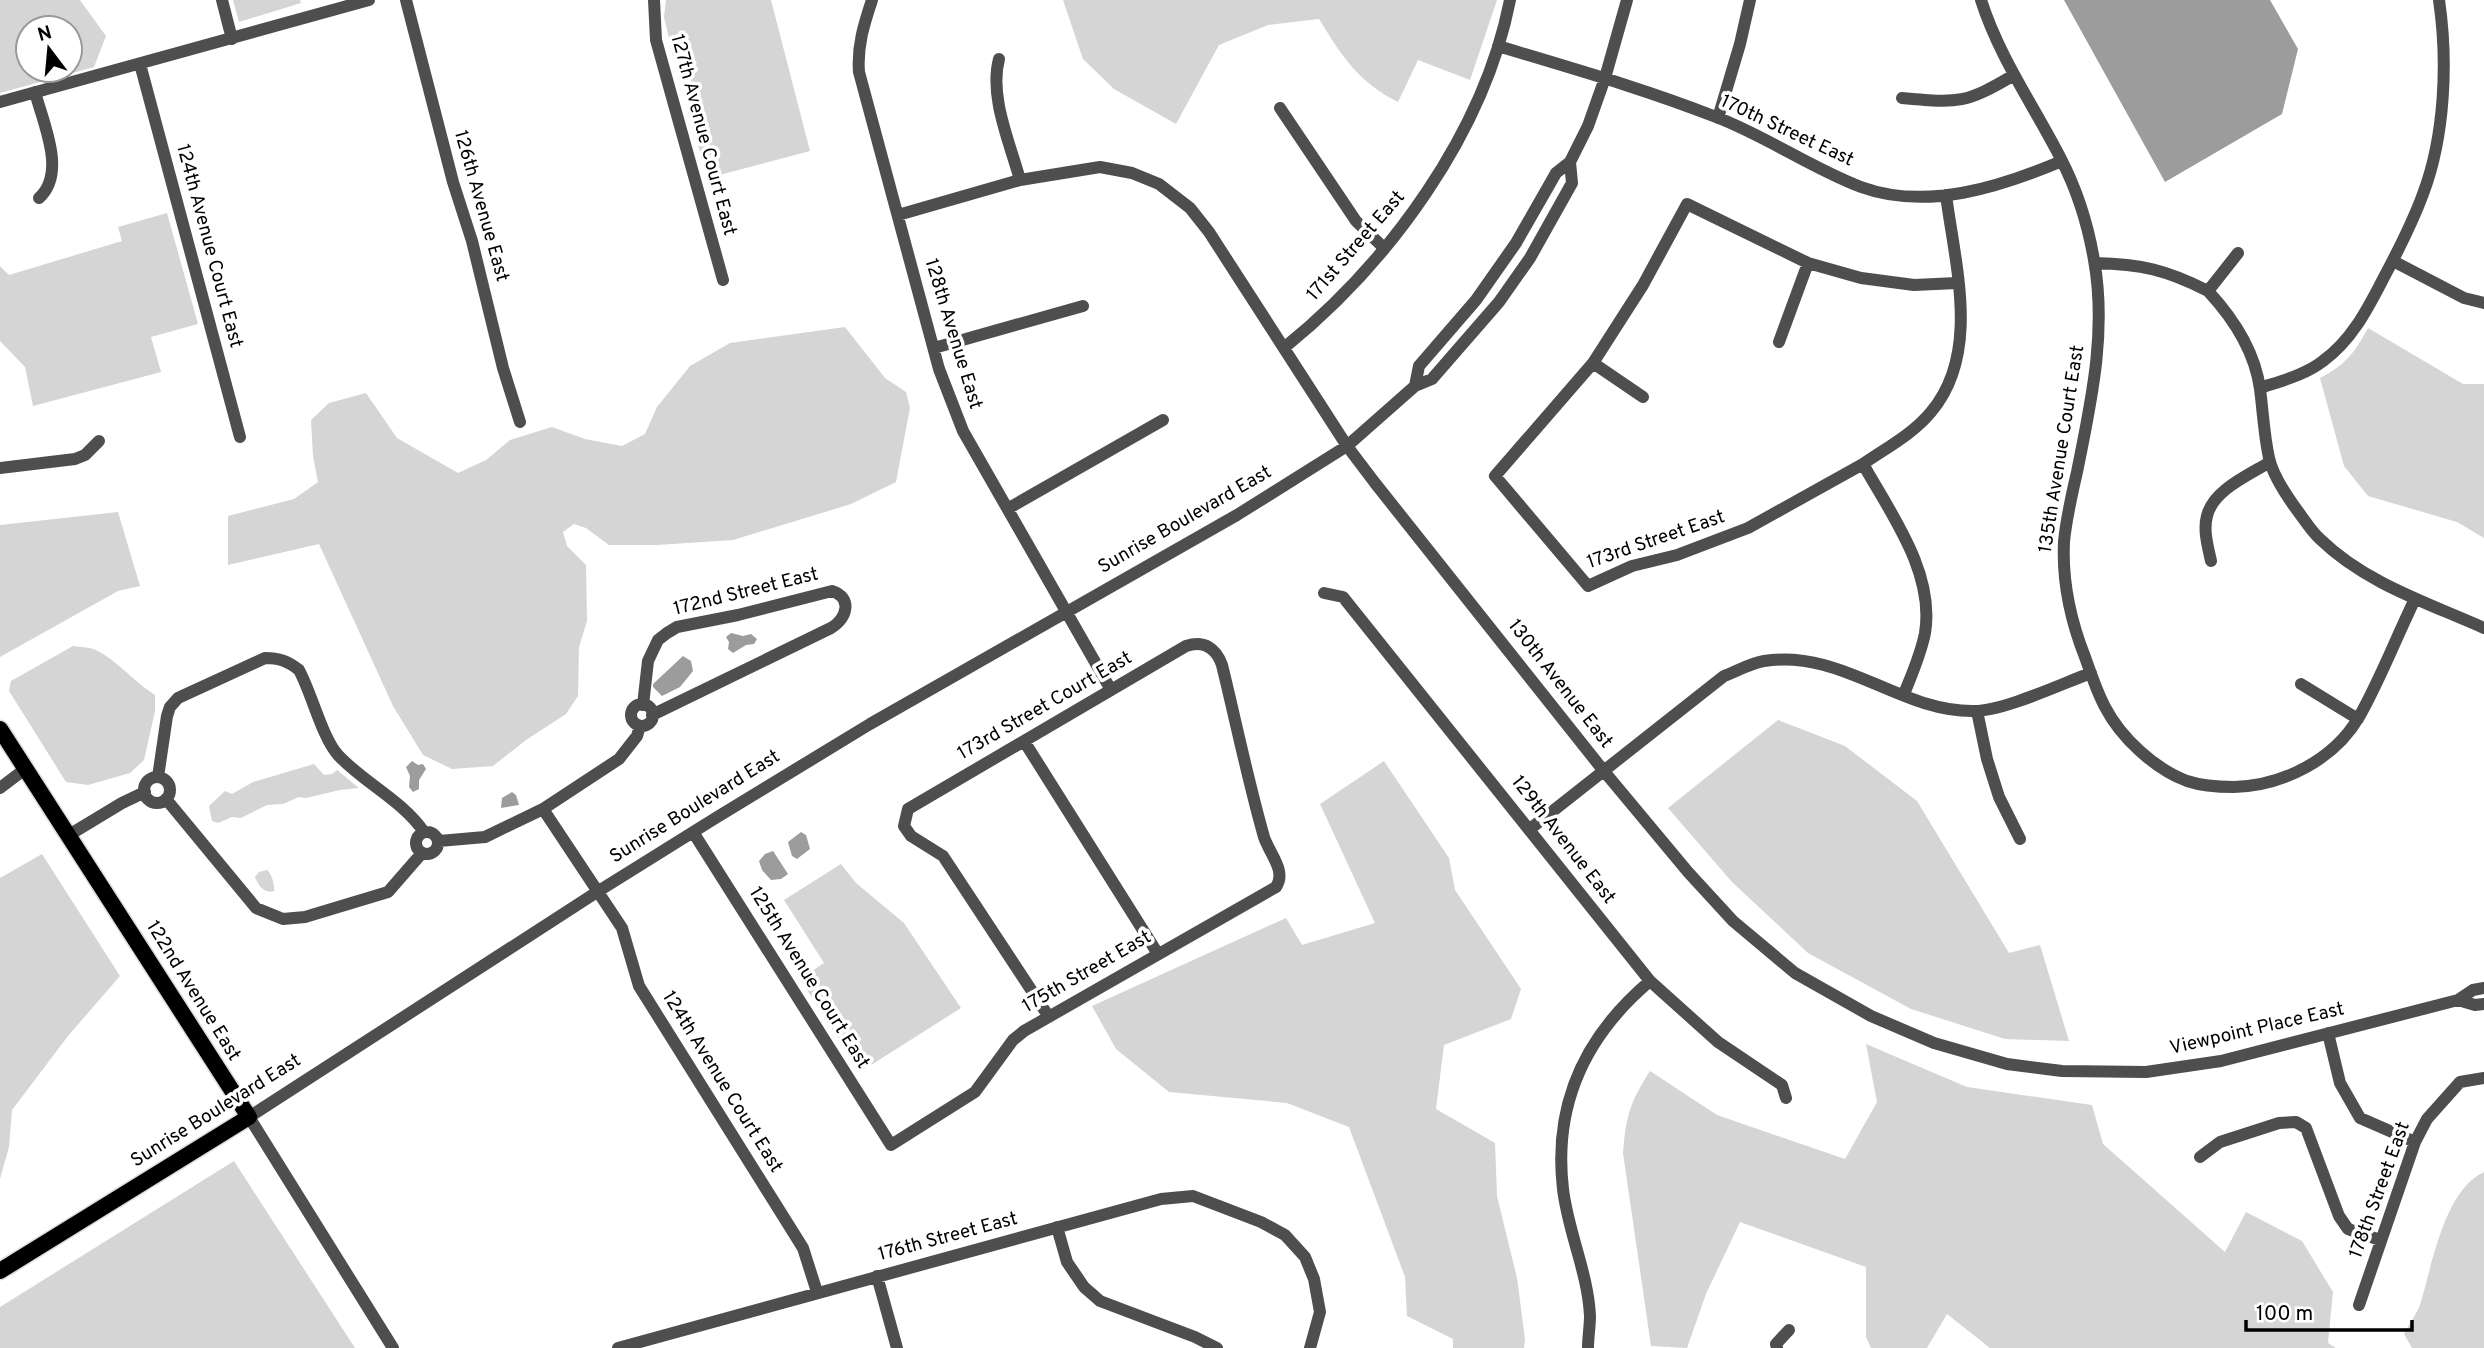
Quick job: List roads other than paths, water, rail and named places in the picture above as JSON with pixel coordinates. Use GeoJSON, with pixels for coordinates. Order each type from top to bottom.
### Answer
{"type":"FeatureCollection","features":[{"type":"Feature","properties":{"kind":"main road","name":"122nd Avenue East"},"geometry":{"type":"LineString","coordinates":[[0,729],[249,1117]]}},
{"type":"Feature","properties":{"kind":"main road","name":"Sunrise Boulevard East"},"geometry":{"type":"LineString","coordinates":[[0,1271],[249,1117]]}},
{"type":"Feature","properties":{"kind":"street"},"geometry":{"type":"LineString","coordinates":[[222,0],[232,39]]}},
{"type":"Feature","properties":{"kind":"street"},"geometry":{"type":"LineString","coordinates":[[0,102],[369,0]]}},
{"type":"Feature","properties":{"kind":"street","name":"126th Avenue East"},"geometry":{"type":"LineString","coordinates":[[406,0],[453,182],[472,241],[503,368],[520,422]]}},
{"type":"Feature","properties":{"kind":"street","name":"127th Avenue Court East"},"geometry":{"type":"LineString","coordinates":[[654,0],[656,40],[723,280]]}},
{"type":"Feature","properties":{"kind":"street","name":"128th Avenue East"},"geometry":{"type":"LineString","coordinates":[[873,0],[861,32],[859,72],[934,348],[953,408],[963,431],[1111,690]]}},
{"type":"Feature","properties":{"kind":"street","name":"171st Street East"},"geometry":{"type":"LineString","coordinates":[[1285,347],[1343,295],[1418,204],[1447,158],[1479,96],[1498,46],[1510,0]]}},
{"type":"Feature","properties":{"kind":"street"},"geometry":{"type":"LineString","coordinates":[[1718,118],[1741,44],[1750,0]]}},
{"type":"Feature","properties":{"kind":"street","name":"135th Avenue Court East"},"geometry":{"type":"LineString","coordinates":[[1981,0],[1988,22],[2014,75],[2062,161],[2082,208],[2095,263],[2099,335],[2095,378],[2064,540],[2065,588],[2073,625],[2091,673],[2105,707],[2123,734],[2158,765],[2187,781],[2217,787],[2261,784],[2291,776],[2319,759],[2358,719],[2415,599]]}},
{"type":"Feature","properties":{"kind":"street"},"geometry":{"type":"LineString","coordinates":[[2260,388],[2322,362],[2349,337],[2393,261],[2423,193],[2435,146],[2442,95],[2444,35],[2439,0]]}},
{"type":"Feature","properties":{"kind":"street","name":"Sunrise Boulevard East"},"geometry":{"type":"LineString","coordinates":[[1415,386],[1419,366],[1476,300],[1516,243],[1556,173],[1570,162],[1588,126],[1605,78],[1627,1]]}},
{"type":"Feature","properties":{"kind":"street","name":"170th Street East"},"geometry":{"type":"LineString","coordinates":[[1498,46],[1605,78],[1718,118],[1859,186],[1886,194],[1946,195],[1996,186],[2062,161]]}},
{"type":"Feature","properties":{"kind":"street"},"geometry":{"type":"LineString","coordinates":[[999,59],[996,88],[1020,180]]}},
{"type":"Feature","properties":{"kind":"street","name":"124th Avenue Court East"},"geometry":{"type":"LineString","coordinates":[[140,64],[240,437]]}},
{"type":"Feature","properties":{"kind":"street"},"geometry":{"type":"LineString","coordinates":[[1902,98],[1948,102],[1965,100],[1982,94],[2014,75]]}},
{"type":"Feature","properties":{"kind":"street"},"geometry":{"type":"LineString","coordinates":[[35,92],[51,156],[52,174],[49,187],[39,198]]}},
{"type":"Feature","properties":{"kind":"street"},"geometry":{"type":"LineString","coordinates":[[1280,108],[1356,221],[1384,248]]}},
{"type":"Feature","properties":{"kind":"street","name":"Sunrise Boulevard East"},"geometry":{"type":"LineString","coordinates":[[249,1117],[693,832],[870,724],[1237,515],[1347,446],[1415,386],[1432,379],[1472,335],[1530,258],[1572,183],[1570,162]]}},
{"type":"Feature","properties":{"kind":"street","name":"130th Avenue East"},"geometry":{"type":"LineString","coordinates":[[898,215],[1020,180],[1100,167],[1142,176],[1174,194],[1190,208],[1209,232],[1347,446],[1603,770],[1688,872],[1733,921],[1795,973],[1871,1016],[1934,1043],[2007,1064],[2062,1072]]}},
{"type":"Feature","properties":{"kind":"street"},"geometry":{"type":"LineString","coordinates":[[1903,694],[1925,632],[1926,604],[1919,574],[1903,534],[1863,464],[1912,431],[1931,413],[1948,388],[1960,340],[1961,324],[1946,195]]}},
{"type":"Feature","properties":{"kind":"street"},"geometry":{"type":"LineString","coordinates":[[1643,397],[1593,363],[1643,285],[1687,204],[1808,263],[1861,278],[1914,285],[1957,283]]}},
{"type":"Feature","properties":{"kind":"street"},"geometry":{"type":"LineString","coordinates":[[2208,291],[2238,253]]}},
{"type":"Feature","properties":{"kind":"street"},"geometry":{"type":"LineString","coordinates":[[2393,261],[2464,298],[2484,303]]}},
{"type":"Feature","properties":{"kind":"street"},"geometry":{"type":"LineString","coordinates":[[1779,342],[1808,263]]}},
{"type":"Feature","properties":{"kind":"street"},"geometry":{"type":"LineString","coordinates":[[2095,263],[2157,269],[2181,277],[2208,291],[2222,306],[2252,358],[2260,388],[2261,417],[2270,462],[2287,496],[2319,539],[2354,567],[2415,599],[2484,628]]}},
{"type":"Feature","properties":{"kind":"street"},"geometry":{"type":"LineString","coordinates":[[934,348],[1083,306]]}},
{"type":"Feature","properties":{"kind":"street","name":"173rd Street East"},"geometry":{"type":"LineString","coordinates":[[1593,363],[1495,476],[1588,586],[1632,566],[1677,555],[1748,528],[1863,464]]}},
{"type":"Feature","properties":{"kind":"street"},"geometry":{"type":"LineString","coordinates":[[1009,508],[1163,420]]}},
{"type":"Feature","properties":{"kind":"street"},"geometry":{"type":"LineString","coordinates":[[0,468],[75,459],[85,455],[99,441]]}},
{"type":"Feature","properties":{"kind":"street"},"geometry":{"type":"LineString","coordinates":[[2211,561],[2206,527],[2209,509],[2216,499],[2237,481],[2270,462]]}},
{"type":"Feature","properties":{"kind":"street","name":"172nd Street East"},"geometry":{"type":"LineString","coordinates":[[832,591],[844,598],[846,613],[843,619],[831,628],[648,710],[648,661],[658,640],[677,627],[738,615],[832,591]]}},
{"type":"Feature","properties":{"kind":"street","name":"129th Avenue East"},"geometry":{"type":"LineString","coordinates":[[1324,593],[1343,597],[1650,981],[1718,1042],[1782,1085],[1786,1098]]}},
{"type":"Feature","properties":{"kind":"street","name":"173rd Street Court East"},"geometry":{"type":"LineString","coordinates":[[1049,1017],[943,856],[912,836],[904,826],[908,809],[1186,646],[1203,644],[1213,648],[1222,665],[1265,840],[1281,875]]}},
{"type":"Feature","properties":{"kind":"street"},"geometry":{"type":"LineString","coordinates":[[158,777],[167,716],[170,707],[178,698],[265,658],[278,658],[299,670],[330,742],[338,754],[398,805],[424,832],[434,833],[439,841],[438,848],[432,853],[422,853],[388,892],[305,917],[284,919],[256,908],[166,799]]}},
{"type":"Feature","properties":{"kind":"street"},"geometry":{"type":"LineString","coordinates":[[1530,829],[1724,676],[1763,661],[1801,660],[1835,666],[1928,705],[1977,711],[2018,700],[2091,673]]}},
{"type":"Feature","properties":{"kind":"street"},"geometry":{"type":"LineString","coordinates":[[2301,684],[2358,719]]}},
{"type":"Feature","properties":{"kind":"street"},"geometry":{"type":"LineString","coordinates":[[439,841],[485,837],[543,809],[619,758],[637,736],[640,726],[634,722],[632,712],[636,706],[648,710]]}},
{"type":"Feature","properties":{"kind":"street"},"geometry":{"type":"LineString","coordinates":[[1977,711],[1987,759],[1999,797],[2020,839]]}},
{"type":"Feature","properties":{"kind":"street"},"geometry":{"type":"LineString","coordinates":[[1024,741],[1158,954]]}},
{"type":"Feature","properties":{"kind":"street"},"geometry":{"type":"LineString","coordinates":[[0,788],[25,768]]}},
{"type":"Feature","properties":{"kind":"street"},"geometry":{"type":"LineString","coordinates":[[158,777],[166,780],[170,787],[166,799],[155,802],[148,798],[145,792],[147,782],[158,777]]}},
{"type":"Feature","properties":{"kind":"street"},"geometry":{"type":"LineString","coordinates":[[69,835],[145,792]]}},
{"type":"Feature","properties":{"kind":"street"},"geometry":{"type":"LineString","coordinates":[[543,809],[597,892]]}},
{"type":"Feature","properties":{"kind":"street"},"geometry":{"type":"LineString","coordinates":[[422,853],[416,840],[424,832]]}},
{"type":"Feature","properties":{"kind":"street","name":"125th Avenue Court East"},"geometry":{"type":"LineString","coordinates":[[693,832],[891,1145]]}},
{"type":"Feature","properties":{"kind":"street","name":"175th Street East"},"geometry":{"type":"LineString","coordinates":[[891,1145],[975,1092],[1013,1040],[1024,1031],[1276,887],[1281,875]]}},
{"type":"Feature","properties":{"kind":"street","name":"124th Avenue Court East"},"geometry":{"type":"LineString","coordinates":[[597,892],[622,928],[639,986],[803,1248],[817,1292]]}},
{"type":"Feature","properties":{"kind":"street"},"geometry":{"type":"LineString","coordinates":[[1588,1348],[1590,1315],[1563,1191],[1561,1135],[1572,1086],[1581,1065],[1596,1040],[1626,1001],[1650,981]]}},
{"type":"Feature","properties":{"kind":"street","name":"Viewpoint Place East"},"geometry":{"type":"LineString","coordinates":[[2062,1072],[2146,1072],[2221,1061],[2458,1000],[2473,990],[2484,988]]}},
{"type":"Feature","properties":{"kind":"street","name":"Viewpoint Place East"},"geometry":{"type":"LineString","coordinates":[[2458,1000],[2475,1005],[2484,1004]]}},
{"type":"Feature","properties":{"kind":"street"},"geometry":{"type":"LineString","coordinates":[[2328,1033],[2340,1083],[2360,1118],[2415,1142]]}},
{"type":"Feature","properties":{"kind":"street","name":"178th Street East"},"geometry":{"type":"LineString","coordinates":[[2359,1305],[2415,1142],[2427,1119],[2460,1082],[2484,1078]]}},
{"type":"Feature","properties":{"kind":"street","name":"122nd Avenue East"},"geometry":{"type":"LineString","coordinates":[[249,1117],[393,1348]]}},
{"type":"Feature","properties":{"kind":"street"},"geometry":{"type":"LineString","coordinates":[[2200,1157],[2220,1142],[2279,1123],[2296,1122],[2306,1128],[2339,1216],[2347,1228],[2380,1240]]}},
{"type":"Feature","properties":{"kind":"street","name":"176th Street East"},"geometry":{"type":"LineString","coordinates":[[618,1348],[1161,1199],[1193,1196],[1261,1222],[1285,1235],[1305,1258],[1314,1279],[1320,1312],[1310,1348]]}},
{"type":"Feature","properties":{"kind":"street"},"geometry":{"type":"LineString","coordinates":[[1056,1227],[1067,1262],[1084,1287],[1100,1301],[1217,1348]]}},
{"type":"Feature","properties":{"kind":"street"},"geometry":{"type":"LineString","coordinates":[[877,1276],[897,1348]]}},
{"type":"Feature","properties":{"kind":"street"},"geometry":{"type":"LineString","coordinates":[[1777,1348],[1776,1344],[1788,1330]]}}]}
